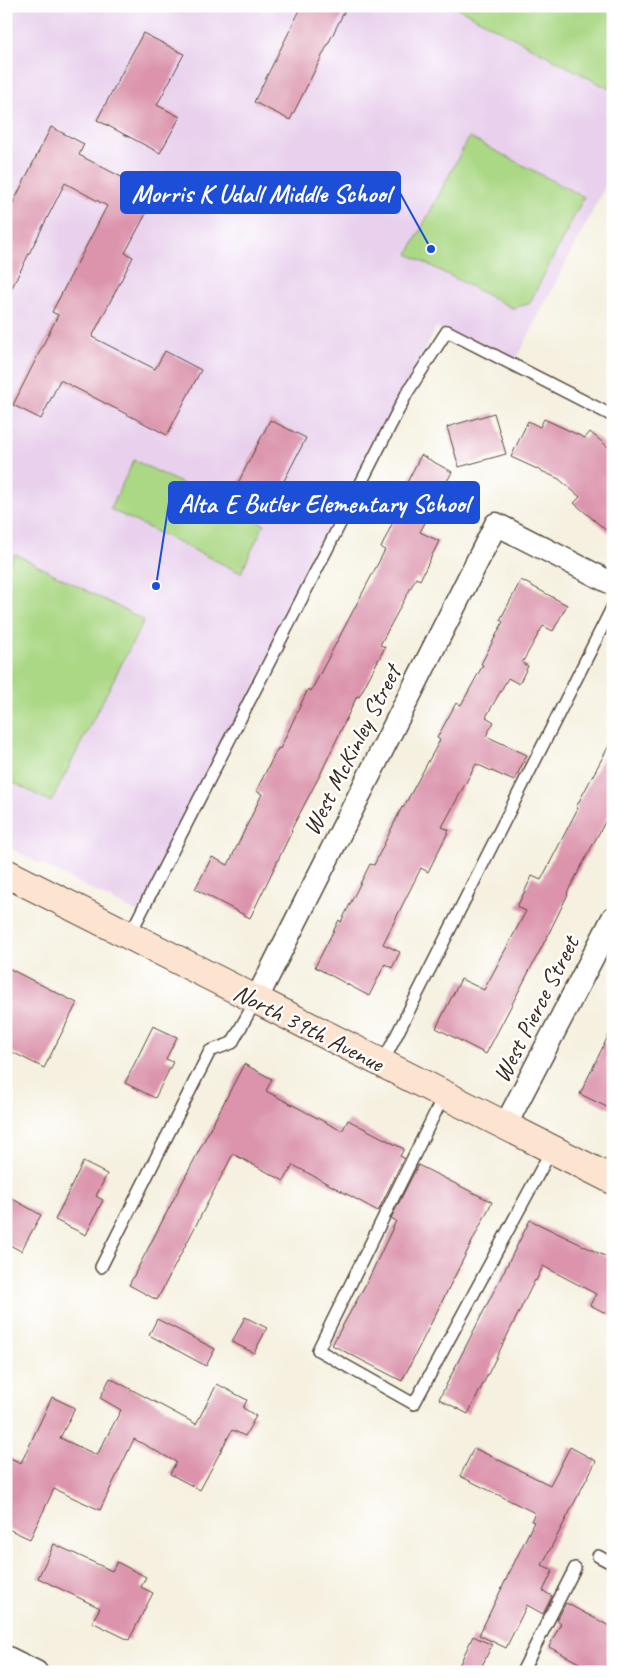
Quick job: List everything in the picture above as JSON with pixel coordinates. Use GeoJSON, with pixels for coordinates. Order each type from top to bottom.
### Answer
{"type":"FeatureCollection","features":[{"type":"Feature","properties":{"kind":"street","name":"West McKinley Street"},"geometry":{"type":"LineString","coordinates":[[256,1000],[496,524],[613,584]]}},
{"type":"Feature","properties":{"kind":"street","name":"North 39th Avenue"},"geometry":{"type":"LineString","coordinates":[[6,873],[613,1180]]}},
{"type":"Feature","properties":{"kind":"street","name":"West Pierce Street"},"geometry":{"type":"LineString","coordinates":[[506,1126],[613,918]]}},
{"type":"Feature","properties":{"kind":"street"},"geometry":{"type":"LineString","coordinates":[[6,1657],[36,1672]]}},
{"type":"Feature","properties":{"kind":"lane"},"geometry":{"type":"LineString","coordinates":[[129,936],[406,394],[447,331],[613,416]]}},
{"type":"Feature","properties":{"kind":"lane"},"geometry":{"type":"LineString","coordinates":[[382,1064],[613,606]]}},
{"type":"Feature","properties":{"kind":"lane"},"geometry":{"type":"LineString","coordinates":[[101,1267],[210,1051],[232,1043],[256,1000]]}},
{"type":"Feature","properties":{"kind":"lane"},"geometry":{"type":"LineString","coordinates":[[444,1095],[318,1350],[414,1404],[552,1149]]}},
{"type":"Feature","properties":{"kind":"lane"},"geometry":{"type":"LineString","coordinates":[[598,1556],[613,1564]]}},
{"type":"Feature","properties":{"kind":"lane"},"geometry":{"type":"LineString","coordinates":[[522,1672],[575,1568]]}},
{"type":"Feature","properties":{"kind":"shaded area"},"geometry":{"type":"Polygon","coordinates":[[[6,6],[613,6],[613,171],[513,365],[436,327],[140,914],[6,846],[6,6]]]}},
{"type":"Feature","properties":{"kind":"green space"},"geometry":{"type":"Polygon","coordinates":[[[454,6],[613,6],[613,91],[454,6]]]}},
{"type":"Feature","properties":{"kind":"green space"},"geometry":{"type":"Polygon","coordinates":[[[469,137],[584,197],[529,304],[512,308],[408,254],[469,137]]]}},
{"type":"Feature","properties":{"kind":"green space"},"geometry":{"type":"Polygon","coordinates":[[[134,460],[264,524],[241,573],[110,509],[134,460]]]}},
{"type":"Feature","properties":{"kind":"green space"},"geometry":{"type":"Polygon","coordinates":[[[15,554],[144,620],[51,802],[6,779],[6,570],[15,554]]]}},
{"type":"Feature","properties":{"kind":"building"},"geometry":{"type":"Polygon","coordinates":[[[302,6],[347,6],[290,120],[254,102],[302,6]]]}},
{"type":"Feature","properties":{"kind":"building"},"geometry":{"type":"Polygon","coordinates":[[[143,33],[184,54],[157,105],[180,117],[160,153],[97,120],[143,33]]]}},
{"type":"Feature","properties":{"kind":"building"},"geometry":{"type":"Polygon","coordinates":[[[51,127],[84,144],[79,155],[156,195],[125,253],[133,257],[92,337],[155,369],[165,351],[201,370],[167,435],[60,380],[41,419],[13,405],[58,315],[52,312],[107,206],[65,183],[6,299],[6,217],[51,127]]]}},
{"type":"Feature","properties":{"kind":"building"},"geometry":{"type":"Polygon","coordinates":[[[494,413],[506,454],[459,467],[447,427],[494,413]]]}},
{"type":"Feature","properties":{"kind":"building"},"geometry":{"type":"Polygon","coordinates":[[[544,419],[585,438],[590,432],[613,451],[613,536],[574,503],[580,497],[559,479],[511,457],[528,421],[540,427],[544,419]]]}},
{"type":"Feature","properties":{"kind":"building"},"geometry":{"type":"Polygon","coordinates":[[[270,420],[306,438],[272,504],[237,485],[270,420]]]}},
{"type":"Feature","properties":{"kind":"building"},"geometry":{"type":"Polygon","coordinates":[[[421,455],[452,472],[420,532],[439,541],[420,580],[416,578],[380,645],[385,647],[359,697],[357,696],[250,918],[195,889],[212,857],[228,865],[262,794],[256,791],[278,748],[280,749],[308,689],[311,691],[385,550],[381,548],[403,500],[399,498],[421,455]]]}},
{"type":"Feature","properties":{"kind":"building"},"geometry":{"type":"Polygon","coordinates":[[[521,580],[567,605],[553,631],[543,626],[522,663],[528,666],[519,684],[508,678],[486,717],[494,722],[486,736],[527,755],[514,781],[476,764],[442,827],[449,830],[428,872],[421,868],[383,944],[400,952],[392,968],[385,964],[369,996],[315,967],[339,920],[341,922],[370,864],[374,865],[402,807],[440,740],[437,738],[456,703],[461,705],[483,665],[481,664],[503,622],[500,620],[521,580]]]}},
{"type":"Feature","properties":{"kind":"building"},"geometry":{"type":"Polygon","coordinates":[[[613,738],[613,807],[567,893],[547,937],[486,1054],[436,1028],[461,979],[484,990],[526,911],[517,907],[532,876],[541,880],[578,808],[576,807],[613,738]]]}},
{"type":"Feature","properties":{"kind":"building"},"geometry":{"type":"Polygon","coordinates":[[[6,967],[77,1003],[44,1068],[6,1049],[6,967]]]}},
{"type":"Feature","properties":{"kind":"building"},"geometry":{"type":"Polygon","coordinates":[[[153,1026],[177,1037],[166,1059],[173,1062],[155,1098],[125,1083],[153,1026]]]}},
{"type":"Feature","properties":{"kind":"building"},"geometry":{"type":"Polygon","coordinates":[[[613,1026],[613,1110],[580,1094],[613,1026]]]}},
{"type":"Feature","properties":{"kind":"building"},"geometry":{"type":"Polygon","coordinates":[[[244,1064],[272,1079],[266,1091],[342,1131],[348,1120],[404,1149],[400,1156],[404,1158],[378,1211],[293,1165],[284,1181],[233,1154],[157,1300],[129,1285],[244,1064]]]}},
{"type":"Feature","properties":{"kind":"building"},"geometry":{"type":"Polygon","coordinates":[[[83,1162],[107,1174],[96,1196],[103,1200],[86,1235],[55,1220],[83,1162]]]}},
{"type":"Feature","properties":{"kind":"building"},"geometry":{"type":"Polygon","coordinates":[[[418,1165],[492,1202],[402,1381],[332,1345],[368,1280],[396,1221],[391,1218],[418,1165]]]}},
{"type":"Feature","properties":{"kind":"building"},"geometry":{"type":"Polygon","coordinates":[[[6,1195],[41,1215],[21,1251],[6,1243],[6,1195]]]}},
{"type":"Feature","properties":{"kind":"building"},"geometry":{"type":"Polygon","coordinates":[[[530,1220],[613,1260],[613,1317],[590,1305],[596,1294],[543,1266],[468,1414],[439,1399],[530,1220]]]}},
{"type":"Feature","properties":{"kind":"building"},"geometry":{"type":"Polygon","coordinates":[[[245,1317],[267,1328],[254,1353],[232,1342],[245,1317]]]}},
{"type":"Feature","properties":{"kind":"building"},"geometry":{"type":"Polygon","coordinates":[[[157,1319],[215,1349],[206,1366],[149,1335],[157,1319]]]}},
{"type":"Feature","properties":{"kind":"building"},"geometry":{"type":"Polygon","coordinates":[[[110,1378],[196,1424],[217,1384],[247,1400],[243,1408],[256,1416],[245,1436],[232,1430],[200,1490],[170,1474],[176,1462],[134,1439],[100,1510],[54,1489],[30,1539],[6,1528],[6,1456],[21,1463],[52,1397],[75,1408],[60,1438],[97,1455],[121,1410],[100,1398],[110,1378]]]}},
{"type":"Feature","properties":{"kind":"building"},"geometry":{"type":"Polygon","coordinates":[[[570,1447],[596,1461],[542,1565],[553,1570],[543,1591],[552,1596],[543,1614],[527,1605],[506,1648],[479,1635],[534,1522],[531,1521],[535,1513],[460,1476],[474,1448],[550,1485],[570,1447]]]}},
{"type":"Feature","properties":{"kind":"building"},"geometry":{"type":"Polygon","coordinates":[[[54,1544],[112,1571],[117,1562],[146,1577],[141,1587],[153,1593],[129,1640],[92,1622],[100,1608],[38,1578],[54,1544]]]}},
{"type":"Feature","properties":{"kind":"building"},"geometry":{"type":"Polygon","coordinates":[[[566,1603],[613,1628],[613,1663],[608,1672],[596,1672],[549,1647],[561,1623],[557,1620],[566,1603]]]}},
{"type":"Feature","properties":{"kind":"building"},"geometry":{"type":"Polygon","coordinates":[[[473,1636],[492,1645],[479,1672],[456,1672],[473,1636]]]}},
{"type":"Feature","properties":{"kind":"place","name":"Morris K Udall Middle School"},"geometry":{"type":"Point","coordinates":[431,249]}},
{"type":"Feature","properties":{"kind":"place","name":"Alta E Butler Elementary School"},"geometry":{"type":"Point","coordinates":[156,586]}}]}
